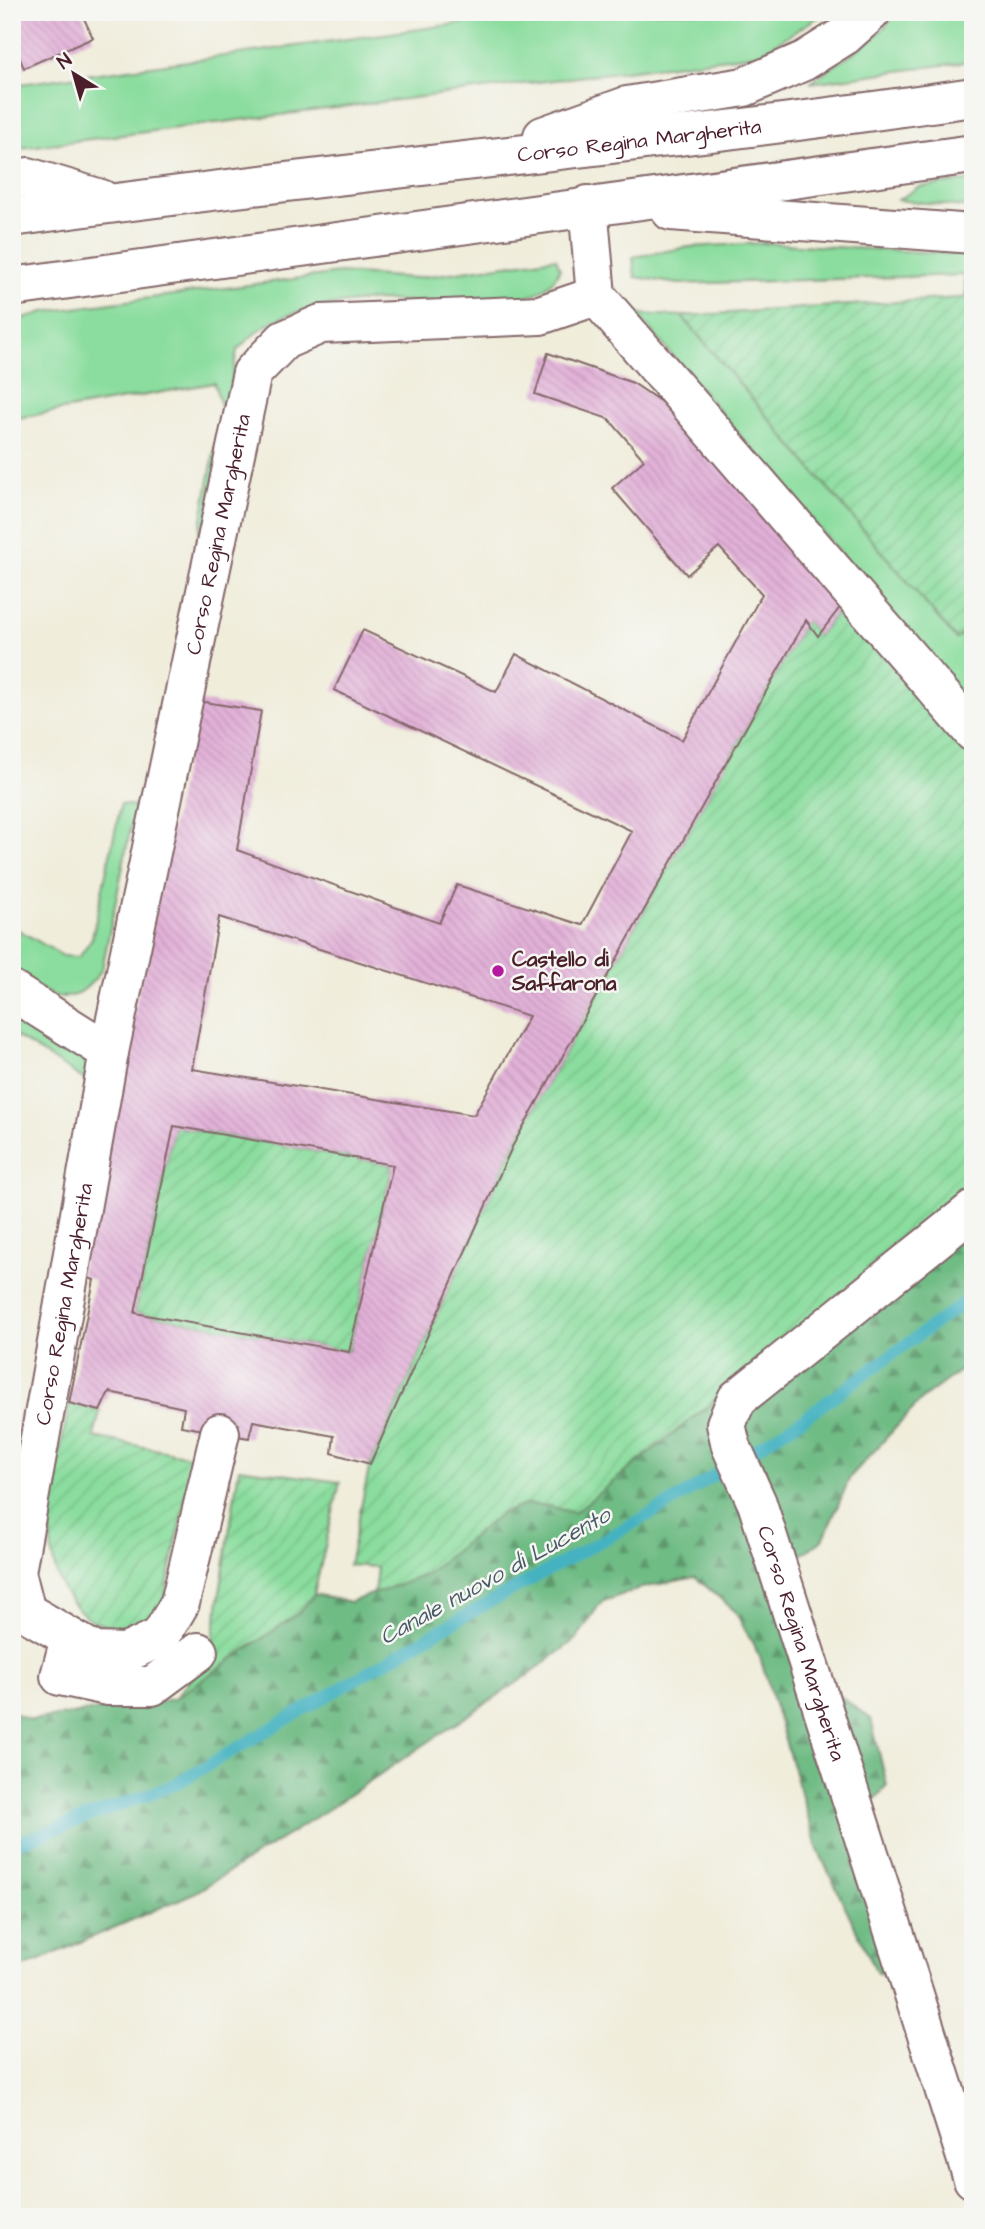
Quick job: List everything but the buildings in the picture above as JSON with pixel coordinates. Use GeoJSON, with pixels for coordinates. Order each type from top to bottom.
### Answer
{"type":"FeatureCollection","features":[{"type":"Feature","properties":{"kind":"street"},"geometry":{"type":"LineString","coordinates":[[482,158],[627,106],[744,88],[803,61],[844,36],[872,12]]}},
{"type":"Feature","properties":{"kind":"street","name":"Corso Regina Margherita"},"geometry":{"type":"LineString","coordinates":[[12,217],[482,158],[807,122],[973,97]]}},
{"type":"Feature","properties":{"kind":"street"},"geometry":{"type":"LineString","coordinates":[[12,287],[588,205],[973,154]]}},
{"type":"Feature","properties":{"kind":"street"},"geometry":{"type":"LineString","coordinates":[[12,178],[28,177],[113,203]]}},
{"type":"Feature","properties":{"kind":"street"},"geometry":{"type":"LineString","coordinates":[[588,205],[973,234]]}},
{"type":"Feature","properties":{"kind":"street"},"geometry":{"type":"LineString","coordinates":[[588,205],[596,296],[973,733]]}},
{"type":"Feature","properties":{"kind":"street","name":"Corso Regina Margherita"},"geometry":{"type":"LineString","coordinates":[[220,1433],[180,1603],[160,1637],[126,1653],[95,1652],[26,1612],[16,1572],[109,1052],[252,373],[284,340],[321,324],[540,315],[596,296]]}},
{"type":"Feature","properties":{"kind":"street"},"geometry":{"type":"LineString","coordinates":[[12,991],[109,1052]]}},
{"type":"Feature","properties":{"kind":"street","name":"Corso Regina Margherita"},"geometry":{"type":"LineString","coordinates":[[973,1210],[737,1399],[726,1424],[737,1460],[757,1503],[973,2179]]}},
{"type":"Feature","properties":{"kind":"street"},"geometry":{"type":"LineString","coordinates":[[70,1638],[60,1676],[107,1686],[152,1686],[198,1652]]}},
{"type":"Feature","properties":{"kind":"green space"},"geometry":{"type":"Polygon","coordinates":[[[544,12],[826,12],[759,54],[12,149],[12,85],[544,12]]]}},
{"type":"Feature","properties":{"kind":"green space"},"geometry":{"type":"Polygon","coordinates":[[[899,12],[973,12],[973,61],[810,83],[874,38],[899,12]]]}},
{"type":"Feature","properties":{"kind":"green space"},"geometry":{"type":"Polygon","coordinates":[[[973,180],[973,208],[898,200],[919,187],[973,180]]]}},
{"type":"Feature","properties":{"kind":"green space"},"geometry":{"type":"Polygon","coordinates":[[[764,243],[973,255],[973,297],[966,297],[964,275],[678,284],[635,277],[633,257],[689,247],[764,243]]]}},
{"type":"Feature","properties":{"kind":"green space"},"geometry":{"type":"Polygon","coordinates":[[[556,258],[560,269],[547,286],[527,297],[501,303],[386,300],[338,304],[297,312],[272,322],[255,334],[237,350],[201,557],[195,556],[222,409],[214,383],[12,419],[12,322],[44,312],[339,273],[415,278],[556,258]]]}},
{"type":"Feature","properties":{"kind":"green space"},"geometry":{"type":"Polygon","coordinates":[[[973,297],[973,626],[956,639],[682,316],[973,297]]]}},
{"type":"Feature","properties":{"kind":"green space"},"geometry":{"type":"Polygon","coordinates":[[[637,314],[682,316],[956,639],[973,626],[973,692],[964,699],[637,314]]]}},
{"type":"Feature","properties":{"kind":"green space"},"geometry":{"type":"Polygon","coordinates":[[[841,606],[973,758],[973,1193],[574,1513],[550,1506],[528,1504],[502,1513],[425,1575],[374,1594],[377,1567],[349,1565],[370,1464],[512,1147],[806,620],[818,636],[841,606]]]}},
{"type":"Feature","properties":{"kind":"green space"},"geometry":{"type":"Polygon","coordinates":[[[121,804],[135,806],[102,969],[80,992],[60,997],[49,994],[12,972],[12,926],[63,956],[79,957],[92,938],[121,804]]]}},
{"type":"Feature","properties":{"kind":"green space"},"geometry":{"type":"Polygon","coordinates":[[[12,1005],[87,1053],[85,1080],[12,1034],[12,1005]]]}},
{"type":"Feature","properties":{"kind":"green space"},"geometry":{"type":"Polygon","coordinates":[[[174,1126],[393,1165],[349,1352],[135,1313],[174,1126]]]}},
{"type":"Feature","properties":{"kind":"green space"},"geometry":{"type":"Polygon","coordinates":[[[973,1228],[973,1361],[923,1398],[850,1477],[823,1540],[768,1577],[798,1665],[871,1719],[887,1786],[849,1827],[898,1974],[877,1973],[818,1850],[760,1657],[735,1611],[695,1577],[641,1588],[601,1602],[577,1638],[527,1676],[310,1821],[196,1892],[12,1972],[12,1712],[31,1720],[174,1699],[300,1612],[314,1594],[350,1602],[425,1575],[502,1513],[528,1504],[550,1506],[574,1513],[782,1347],[973,1228]]]}},
{"type":"Feature","properties":{"kind":"green space"},"geometry":{"type":"Polygon","coordinates":[[[69,1403],[100,1411],[94,1437],[194,1457],[163,1606],[150,1618],[135,1625],[111,1626],[97,1623],[87,1617],[75,1606],[61,1585],[53,1562],[51,1508],[69,1403]]]}},
{"type":"Feature","properties":{"kind":"green space"},"geometry":{"type":"Polygon","coordinates":[[[239,1468],[340,1482],[314,1594],[300,1612],[174,1699],[211,1652],[239,1468]]]}},
{"type":"Feature","properties":{"kind":"waterway","name":"Canale nuovo di Lucento"},"geometry":{"type":"LineString","coordinates":[[12,1845],[174,1785],[454,1622],[674,1501],[803,1419],[973,1296]]}},
{"type":"Feature","properties":{"kind":"place","name":"Castello di Saffarona"},"geometry":{"type":"Point","coordinates":[498,971]}}]}
